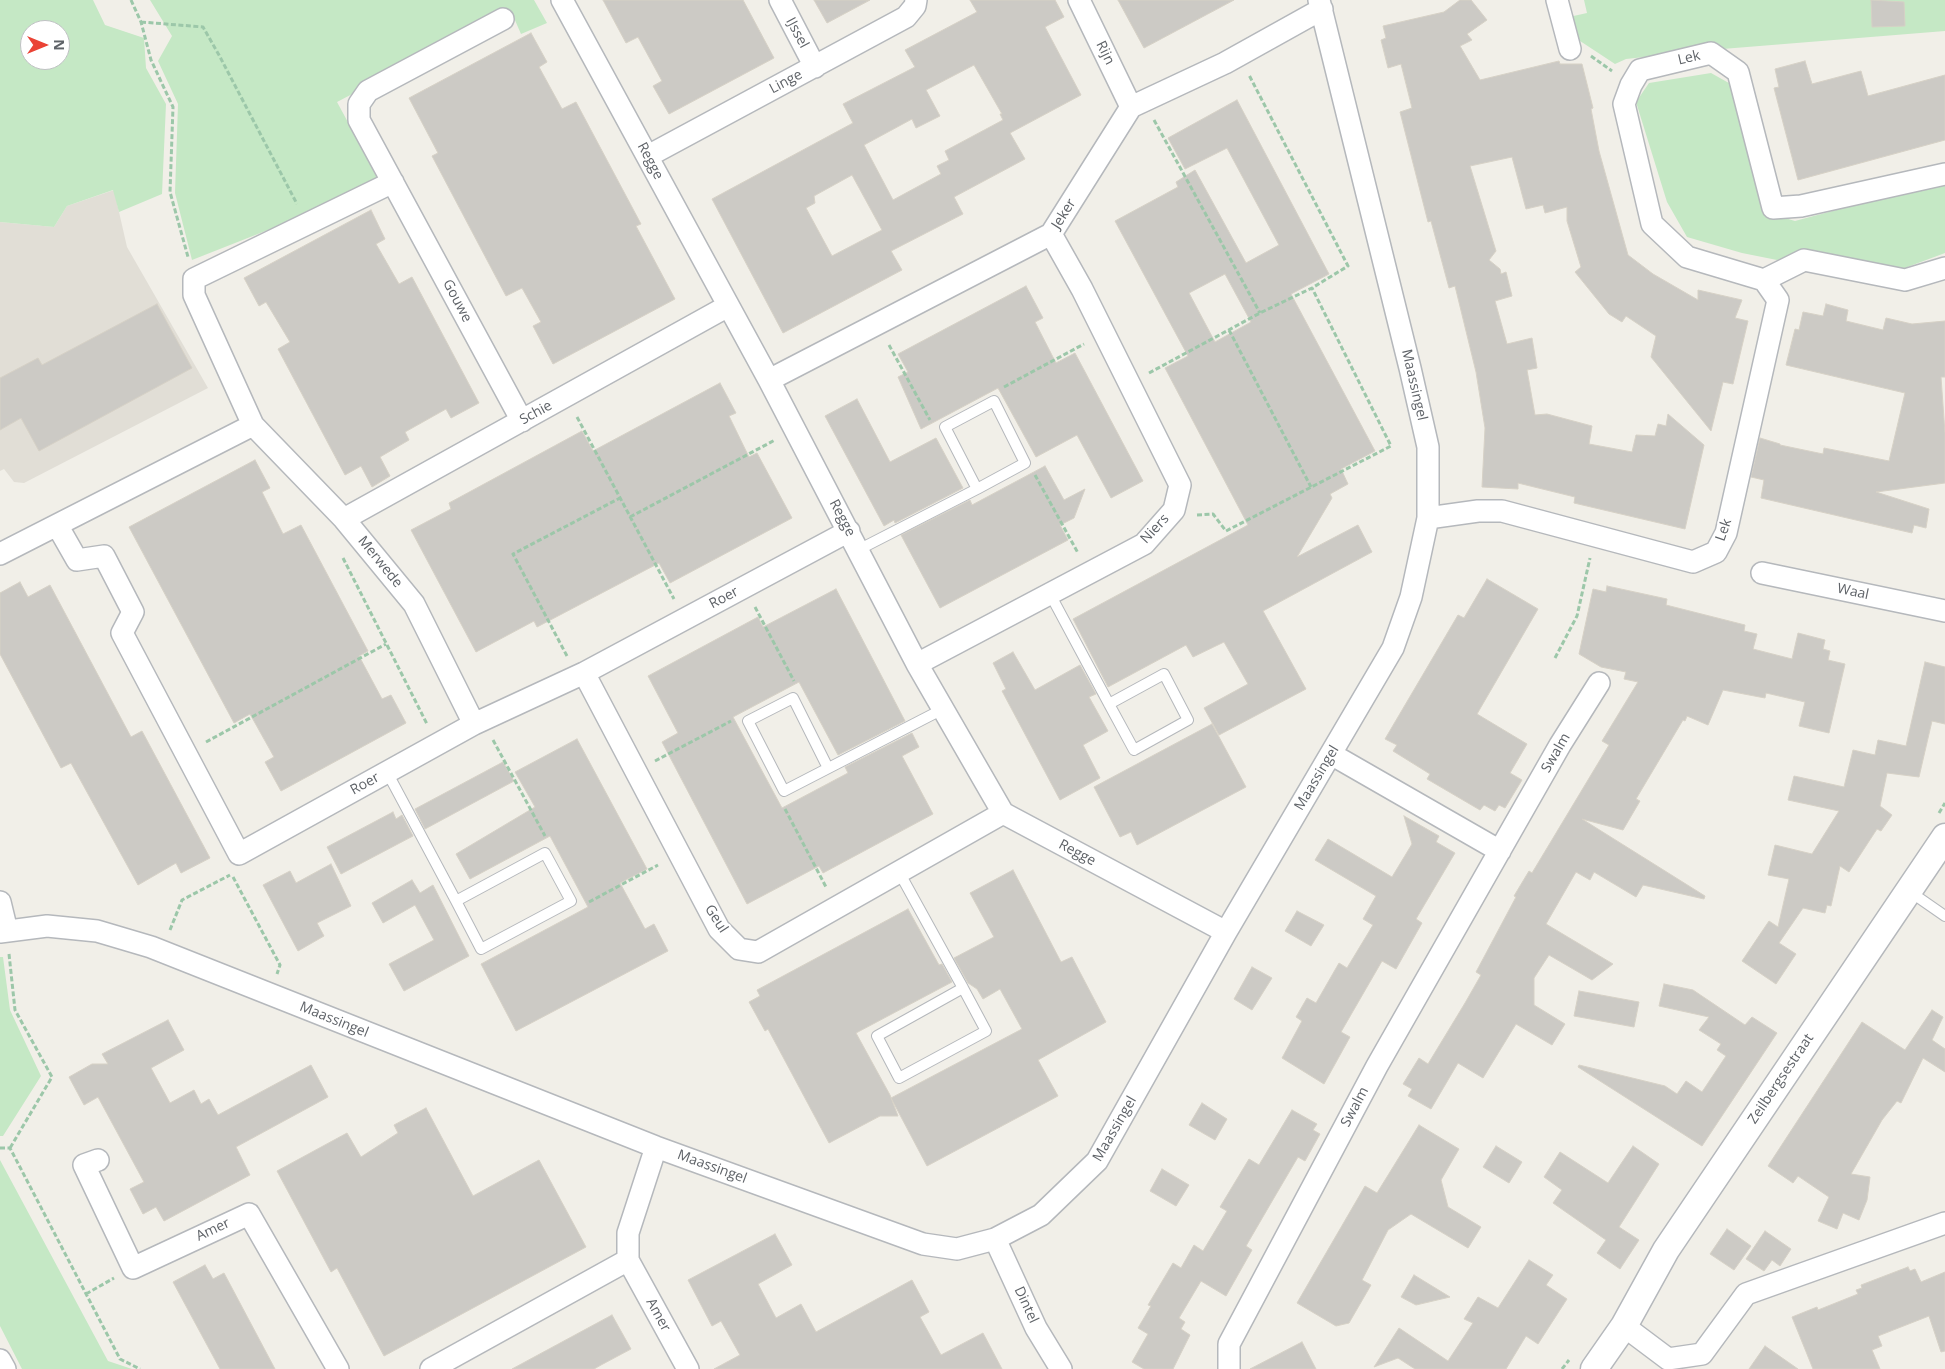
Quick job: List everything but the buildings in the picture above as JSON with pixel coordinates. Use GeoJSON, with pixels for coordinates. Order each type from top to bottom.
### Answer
{"type":"FeatureCollection","features":[{"type":"Feature","properties":{"kind":"street","name":"Regge"},"geometry":{"type":"LineString","coordinates":[[562,0],[769,380],[917,664],[1003,813],[1226,932]]}},
{"type":"Feature","properties":{"kind":"street","name":"IJssel"},"geometry":{"type":"LineString","coordinates":[[780,0],[815,67]]}},
{"type":"Feature","properties":{"kind":"street","name":"Linge"},"geometry":{"type":"LineString","coordinates":[[648,156],[906,17],[915,6],[916,0]]}},
{"type":"Feature","properties":{"kind":"street","name":"Rijn"},"geometry":{"type":"LineString","coordinates":[[1078,0],[1138,104]]}},
{"type":"Feature","properties":{"kind":"street"},"geometry":{"type":"LineString","coordinates":[[1557,0],[1570,49]]}},
{"type":"Feature","properties":{"kind":"street"},"geometry":{"type":"LineString","coordinates":[[1138,104],[1239,55],[1321,4]]}},
{"type":"Feature","properties":{"kind":"street","name":"Maassingel"},"geometry":{"type":"LineString","coordinates":[[4,932],[47,926],[97,931],[162,952],[656,1147],[923,1244],[957,1249],[995,1239],[1041,1215],[1097,1162],[1226,932],[1393,648],[1411,597],[1428,518],[1428,447],[1321,4]]}},
{"type":"Feature","properties":{"kind":"street","name":"Gouwe"},"geometry":{"type":"LineString","coordinates":[[503,19],[368,91],[359,104],[359,120],[522,421]]}},
{"type":"Feature","properties":{"kind":"street","name":"Lek"},"geometry":{"type":"LineString","coordinates":[[1631,84],[1640,70],[1710,53],[1738,72],[1773,208],[1801,206],[1945,174]]}},
{"type":"Feature","properties":{"kind":"street"},"geometry":{"type":"LineString","coordinates":[[1631,84],[1624,104],[1652,224],[1687,257],[1764,280],[1804,260],[1905,280],[1945,268]]}},
{"type":"Feature","properties":{"kind":"street","name":"Jeker"},"geometry":{"type":"LineString","coordinates":[[769,380],[1051,234],[1138,104]]}},
{"type":"Feature","properties":{"kind":"street"},"geometry":{"type":"LineString","coordinates":[[194,279],[393,182]]}},
{"type":"Feature","properties":{"kind":"street","name":"Niers"},"geometry":{"type":"LineString","coordinates":[[917,664],[1144,544],[1174,510],[1180,485],[1104,333],[1051,234]]}},
{"type":"Feature","properties":{"kind":"street","name":"Merwede"},"geometry":{"type":"LineString","coordinates":[[194,279],[194,295],[253,425],[344,519],[414,604],[478,722]]}},
{"type":"Feature","properties":{"kind":"street","name":"Lek"},"geometry":{"type":"LineString","coordinates":[[1428,518],[1478,511],[1502,511],[1693,562],[1716,552],[1726,533],[1778,300],[1764,280]]}},
{"type":"Feature","properties":{"kind":"street","name":"Schie"},"geometry":{"type":"LineString","coordinates":[[344,519],[728,306]]}},
{"type":"Feature","properties":{"kind":"street"},"geometry":{"type":"LineString","coordinates":[[0,554],[253,425]]}},
{"type":"Feature","properties":{"kind":"street"},"geometry":{"type":"LineString","coordinates":[[58,526],[77,560],[104,556],[132,612],[122,632],[239,854]]}},
{"type":"Feature","properties":{"kind":"street","name":"Roer"},"geometry":{"type":"LineString","coordinates":[[239,854],[478,722],[580,675],[849,531]]}},
{"type":"Feature","properties":{"kind":"street","name":"Waal"},"geometry":{"type":"LineString","coordinates":[[1762,573],[1945,612]]}},
{"type":"Feature","properties":{"kind":"street","name":"Geul"},"geometry":{"type":"LineString","coordinates":[[580,675],[636,771],[719,929],[739,949],[758,952],[1003,813]]}},
{"type":"Feature","properties":{"kind":"street","name":"Swalm"},"geometry":{"type":"LineString","coordinates":[[1229,1369],[1229,1344],[1377,1066],[1560,745],[1598,683]]}},
{"type":"Feature","properties":{"kind":"street"},"geometry":{"type":"LineString","coordinates":[[1331,754],[1500,851]]}},
{"type":"Feature","properties":{"kind":"street","name":"Zeilbergsestraat"},"geometry":{"type":"LineString","coordinates":[[1594,1369],[1624,1326],[1666,1250],[1945,836]]}},
{"type":"Feature","properties":{"kind":"street"},"geometry":{"type":"LineString","coordinates":[[0,902],[4,932]]}},
{"type":"Feature","properties":{"kind":"street","name":"Amer"},"geometry":{"type":"LineString","coordinates":[[656,1147],[628,1233],[628,1260],[688,1369]]}},
{"type":"Feature","properties":{"kind":"street"},"geometry":{"type":"LineString","coordinates":[[98,1160],[84,1165],[132,1268]]}},
{"type":"Feature","properties":{"kind":"street","name":"Amer"},"geometry":{"type":"LineString","coordinates":[[132,1268],[249,1214],[338,1369]]}},
{"type":"Feature","properties":{"kind":"street"},"geometry":{"type":"LineString","coordinates":[[1624,1326],[1668,1359],[1702,1354],[1746,1294],[1945,1223]]}},
{"type":"Feature","properties":{"kind":"street","name":"Dintel"},"geometry":{"type":"LineString","coordinates":[[995,1239],[1036,1328],[1060,1369]]}},
{"type":"Feature","properties":{"kind":"street"},"geometry":{"type":"LineString","coordinates":[[431,1369],[628,1260]]}},
{"type":"Feature","properties":{"kind":"street"},"geometry":{"type":"LineString","coordinates":[[0,1360],[5,1369]]}},
{"type":"Feature","properties":{"kind":"lane"},"geometry":{"type":"LineString","coordinates":[[858,550],[1026,464],[994,402],[945,427],[977,489]]}},
{"type":"Feature","properties":{"kind":"lane"},"geometry":{"type":"LineString","coordinates":[[1050,594],[1109,704],[1134,750],[1188,720],[1164,674],[1109,704]]}},
{"type":"Feature","properties":{"kind":"lane"},"geometry":{"type":"LineString","coordinates":[[828,768],[793,698],[748,721],[784,791],[943,709]]}},
{"type":"Feature","properties":{"kind":"lane"},"geometry":{"type":"LineString","coordinates":[[387,772],[481,949],[571,901],[545,853],[456,901]]}},
{"type":"Feature","properties":{"kind":"lane"},"geometry":{"type":"LineString","coordinates":[[900,872],[963,988],[986,1031],[900,1078],[877,1036],[963,988]]}},
{"type":"Feature","properties":{"kind":"lane"},"geometry":{"type":"LineString","coordinates":[[1909,890],[1945,916]]}},
{"type":"Feature","properties":{"kind":"path"},"geometry":{"type":"LineString","coordinates":[[131,0],[142,22],[151,60],[173,107],[170,192],[194,279]]}},
{"type":"Feature","properties":{"kind":"path"},"geometry":{"type":"LineString","coordinates":[[142,22],[202,27],[220,55],[307,223]]}},
{"type":"Feature","properties":{"kind":"path"},"geometry":{"type":"LineString","coordinates":[[1570,49],[1580,48],[1631,84]]}},
{"type":"Feature","properties":{"kind":"path"},"geometry":{"type":"LineString","coordinates":[[1129,383],[1260,313],[1312,288],[1348,266],[1239,55]]}},
{"type":"Feature","properties":{"kind":"path"},"geometry":{"type":"LineString","coordinates":[[1138,104],[1260,313]]}},
{"type":"Feature","properties":{"kind":"path"},"geometry":{"type":"LineString","coordinates":[[1166,518],[1212,514],[1226,531],[1391,446],[1312,288]]}},
{"type":"Feature","properties":{"kind":"path"},"geometry":{"type":"LineString","coordinates":[[877,324],[932,425],[945,427]]}},
{"type":"Feature","properties":{"kind":"path"},"geometry":{"type":"LineString","coordinates":[[1229,330],[1311,487]]}},
{"type":"Feature","properties":{"kind":"path"},"geometry":{"type":"LineString","coordinates":[[994,402],[994,392],[1104,333]]}},
{"type":"Feature","properties":{"kind":"path"},"geometry":{"type":"LineString","coordinates":[[566,396],[684,619]]}},
{"type":"Feature","properties":{"kind":"path"},"geometry":{"type":"LineString","coordinates":[[630,517],[795,429]]}},
{"type":"Feature","properties":{"kind":"path"},"geometry":{"type":"LineString","coordinates":[[1026,464],[1031,468],[1090,573]]}},
{"type":"Feature","properties":{"kind":"path"},"geometry":{"type":"LineString","coordinates":[[580,675],[513,554],[620,498]]}},
{"type":"Feature","properties":{"kind":"path"},"geometry":{"type":"LineString","coordinates":[[1555,658],[1577,616],[1594,536]]}},
{"type":"Feature","properties":{"kind":"path"},"geometry":{"type":"LineString","coordinates":[[342,556],[438,744]]}},
{"type":"Feature","properties":{"kind":"path"},"geometry":{"type":"LineString","coordinates":[[745,587],[797,686],[793,698]]}},
{"type":"Feature","properties":{"kind":"path"},"geometry":{"type":"LineString","coordinates":[[186,753],[386,644]]}},
{"type":"Feature","properties":{"kind":"path"},"geometry":{"type":"LineString","coordinates":[[636,771],[736,718],[748,721]]}},
{"type":"Feature","properties":{"kind":"path"},"geometry":{"type":"LineString","coordinates":[[478,722],[548,842],[545,853]]}},
{"type":"Feature","properties":{"kind":"path"},"geometry":{"type":"LineString","coordinates":[[784,791],[784,807],[837,907]]}},
{"type":"Feature","properties":{"kind":"path"},"geometry":{"type":"LineString","coordinates":[[162,952],[182,900],[245,868],[239,854]]}},
{"type":"Feature","properties":{"kind":"path"},"geometry":{"type":"LineString","coordinates":[[571,901],[582,906],[679,854]]}},
{"type":"Feature","properties":{"kind":"path"},"geometry":{"type":"LineString","coordinates":[[232,874],[280,965],[270,994]]}},
{"type":"Feature","properties":{"kind":"path"},"geometry":{"type":"LineString","coordinates":[[4,932],[16,1010],[52,1077],[10,1148]]}},
{"type":"Feature","properties":{"kind":"path"},"geometry":{"type":"LineString","coordinates":[[0,1148],[10,1148]]}},
{"type":"Feature","properties":{"kind":"path"},"geometry":{"type":"LineString","coordinates":[[10,1148],[120,1359],[140,1369]]}},
{"type":"Feature","properties":{"kind":"path"},"geometry":{"type":"LineString","coordinates":[[86,1294],[132,1268]]}},
{"type":"Feature","properties":{"kind":"shaded area"},"geometry":{"type":"Polygon","coordinates":[[[114,190],[127,247],[208,388],[24,483],[14,482],[4,469],[0,471],[0,222],[54,227],[67,206],[114,190]]]}},
{"type":"Feature","properties":{"kind":"green space"},"geometry":{"type":"Polygon","coordinates":[[[0,0],[93,0],[105,25],[144,38],[146,68],[166,104],[162,194],[119,212],[113,190],[67,206],[54,227],[0,222],[0,0]]]}},
{"type":"Feature","properties":{"kind":"green space"},"geometry":{"type":"Polygon","coordinates":[[[150,0],[534,0],[547,23],[521,34],[511,11],[337,102],[382,185],[192,260],[175,193],[178,104],[158,61],[172,36],[150,0]]]}},
{"type":"Feature","properties":{"kind":"green space"},"geometry":{"type":"Polygon","coordinates":[[[1584,0],[1945,0],[1945,31],[1710,50],[1626,59],[1615,64],[1574,37],[1569,17],[1587,13],[1584,0]]]}},
{"type":"Feature","properties":{"kind":"green space"},"geometry":{"type":"Polygon","coordinates":[[[1711,73],[1736,87],[1768,213],[1795,221],[1945,181],[1945,253],[1894,272],[1810,254],[1777,260],[1742,253],[1687,237],[1667,202],[1636,102],[1649,83],[1711,73]]]}},
{"type":"Feature","properties":{"kind":"green space"},"geometry":{"type":"Polygon","coordinates":[[[0,957],[3,957],[10,1010],[41,1076],[3,1136],[0,1136],[0,957]]]}},
{"type":"Feature","properties":{"kind":"green space"},"geometry":{"type":"Polygon","coordinates":[[[0,1160],[108,1361],[132,1369],[22,1369],[0,1326],[0,1160]]]}}]}
